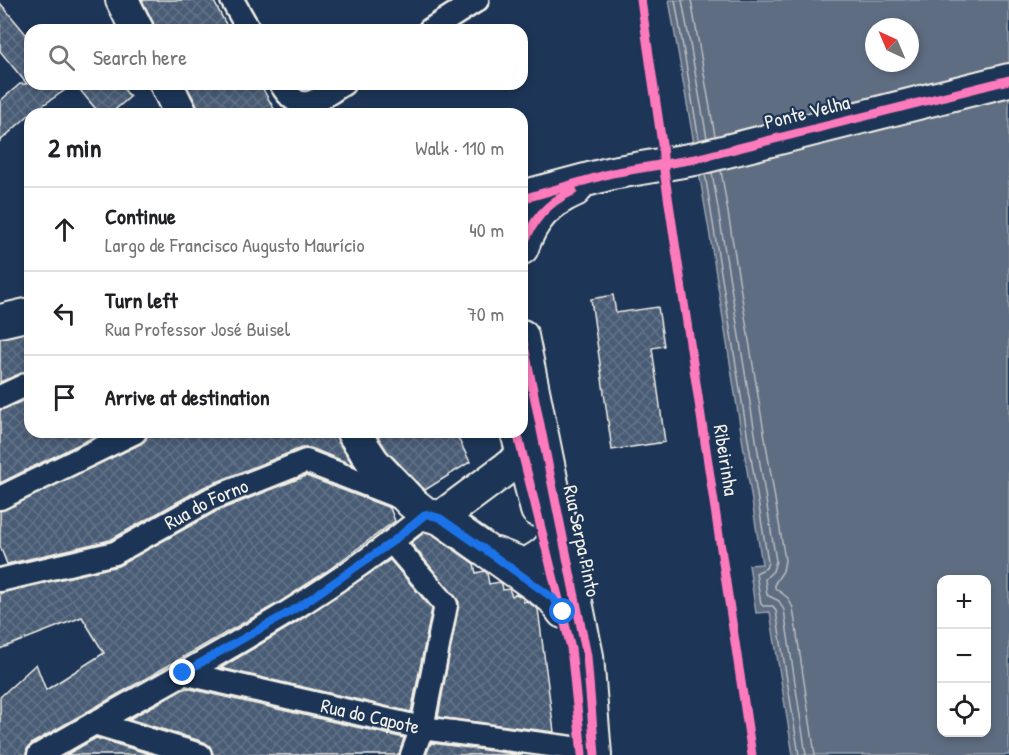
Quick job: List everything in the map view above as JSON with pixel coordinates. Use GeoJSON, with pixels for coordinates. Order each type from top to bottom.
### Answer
{"type":"FeatureCollection","features":[{"type":"Feature","properties":{"kind":"street"},"geometry":{"type":"LineString","coordinates":[[122,0],[134,24]]}},
{"type":"Feature","properties":{"kind":"street"},"geometry":{"type":"LineString","coordinates":[[232,0],[246,24]]}},
{"type":"Feature","properties":{"kind":"street"},"geometry":{"type":"LineString","coordinates":[[439,24],[477,0]]}},
{"type":"Feature","properties":{"kind":"street","name":"Ponte Velha"},"geometry":{"type":"LineString","coordinates":[[613,176],[695,159],[1009,80]]}},
{"type":"Feature","properties":{"kind":"street"},"geometry":{"type":"LineString","coordinates":[[169,90],[179,108]]}},
{"type":"Feature","properties":{"kind":"street"},"geometry":{"type":"LineString","coordinates":[[285,90],[293,101],[302,104],[312,103],[333,90]]}},
{"type":"Feature","properties":{"kind":"street"},"geometry":{"type":"LineString","coordinates":[[528,197],[613,176]]}},
{"type":"Feature","properties":{"kind":"street"},"geometry":{"type":"LineString","coordinates":[[528,231],[558,198],[613,176]]}},
{"type":"Feature","properties":{"kind":"street"},"geometry":{"type":"LineString","coordinates":[[0,321],[24,315]]}},
{"type":"Feature","properties":{"kind":"street","name":"Rua Serpa Pinto"},"geometry":{"type":"LineString","coordinates":[[528,366],[587,656],[588,753]]}},
{"type":"Feature","properties":{"kind":"street"},"geometry":{"type":"LineString","coordinates":[[0,397],[24,386]]}},
{"type":"Feature","properties":{"kind":"street"},"geometry":{"type":"LineString","coordinates":[[0,498],[123,438]]}},
{"type":"Feature","properties":{"kind":"street"},"geometry":{"type":"LineString","coordinates":[[357,438],[374,462],[426,511],[553,598],[563,612]]}},
{"type":"Feature","properties":{"kind":"street"},"geometry":{"type":"LineString","coordinates":[[39,755],[300,606],[392,542],[426,511],[520,444],[532,459],[541,465],[552,485]]}},
{"type":"Feature","properties":{"kind":"street","name":"Rua Serpa Pinto"},"geometry":{"type":"LineString","coordinates":[[520,444],[571,648],[588,753]]}},
{"type":"Feature","properties":{"kind":"street","name":"Rua do Forno"},"geometry":{"type":"LineString","coordinates":[[0,580],[115,553],[211,499],[306,461],[426,511]]}},
{"type":"Feature","properties":{"kind":"street"},"geometry":{"type":"LineString","coordinates":[[487,551],[525,565],[543,556],[554,541],[558,516]]}},
{"type":"Feature","properties":{"kind":"street"},"geometry":{"type":"LineString","coordinates":[[392,542],[446,605],[422,728],[412,755]]}},
{"type":"Feature","properties":{"kind":"street","name":"Rua do Capote"},"geometry":{"type":"LineString","coordinates":[[183,673],[422,728],[588,753]]}},
{"type":"Feature","properties":{"kind":"street"},"geometry":{"type":"LineString","coordinates":[[94,723],[200,755]]}},
{"type":"Feature","properties":{"kind":"water"},"geometry":{"type":"Polygon","coordinates":[[[669,0],[1009,0],[1009,755],[793,755],[770,612],[756,613],[749,565],[762,564],[709,230],[669,0]]]}},
{"type":"Feature","properties":{"kind":"building"},"geometry":{"type":"Polygon","coordinates":[[[142,0],[213,0],[226,24],[154,24],[142,0]]]}},
{"type":"Feature","properties":{"kind":"building"},"geometry":{"type":"Polygon","coordinates":[[[0,3],[24,32],[24,80],[0,51],[0,3]]]}},
{"type":"Feature","properties":{"kind":"building"},"geometry":{"type":"Polygon","coordinates":[[[20,84],[24,84],[24,90],[65,90],[39,108],[24,108],[24,119],[0,141],[0,101],[20,84]]]}},
{"type":"Feature","properties":{"kind":"building"},"geometry":{"type":"Polygon","coordinates":[[[80,90],[125,90],[130,97],[117,108],[95,108],[80,90]]]}},
{"type":"Feature","properties":{"kind":"building"},"geometry":{"type":"Polygon","coordinates":[[[189,90],[263,90],[274,108],[198,108],[189,90]]]}},
{"type":"Feature","properties":{"kind":"building"},"geometry":{"type":"Polygon","coordinates":[[[613,295],[616,313],[658,307],[664,346],[652,348],[665,442],[612,450],[591,299],[613,295]]]}},
{"type":"Feature","properties":{"kind":"building"},"geometry":{"type":"Polygon","coordinates":[[[24,333],[24,372],[0,382],[0,338],[24,333]]]}},
{"type":"Feature","properties":{"kind":"building"},"geometry":{"type":"Polygon","coordinates":[[[24,400],[24,438],[92,438],[0,483],[0,410],[24,400]]]}},
{"type":"Feature","properties":{"kind":"building"},"geometry":{"type":"Polygon","coordinates":[[[337,438],[353,465],[311,448],[301,448],[204,487],[110,540],[7,564],[0,546],[0,511],[141,444],[146,439],[337,438]]]}},
{"type":"Feature","properties":{"kind":"building"},"geometry":{"type":"Polygon","coordinates":[[[379,438],[458,438],[470,462],[425,490],[387,451],[379,438]]]}},
{"type":"Feature","properties":{"kind":"building"},"geometry":{"type":"Polygon","coordinates":[[[306,476],[390,508],[395,521],[280,602],[32,743],[26,755],[0,755],[0,697],[36,664],[46,690],[104,653],[82,617],[0,649],[0,593],[118,566],[217,511],[306,476]]]}},
{"type":"Feature","properties":{"kind":"building"},"geometry":{"type":"Polygon","coordinates":[[[425,532],[432,534],[474,564],[476,573],[484,571],[487,573],[489,584],[500,582],[503,590],[509,589],[512,596],[516,594],[523,598],[523,602],[526,601],[538,609],[554,732],[438,717],[459,602],[411,543],[425,532]]]}},
{"type":"Feature","properties":{"kind":"building"},"geometry":{"type":"Polygon","coordinates":[[[390,560],[432,609],[411,712],[221,668],[294,624],[390,560]]]}},
{"type":"Feature","properties":{"kind":"building"},"geometry":{"type":"Polygon","coordinates":[[[186,688],[404,738],[399,755],[213,755],[210,746],[204,742],[129,719],[186,688]]]}},
{"type":"Feature","properties":{"kind":"building"},"geometry":{"type":"Polygon","coordinates":[[[96,738],[153,755],[66,755],[96,738]]]}},
{"type":"Feature","properties":{"kind":"building"},"geometry":{"type":"Polygon","coordinates":[[[431,743],[523,755],[426,755],[431,743]]]}},
{"type":"Feature","properties":{"kind":"cycle path","name":"Ribeirinha"},"geometry":{"type":"LineString","coordinates":[[641,0],[664,170],[752,755]]}},
{"type":"Feature","properties":{"kind":"cycle path"},"geometry":{"type":"LineString","coordinates":[[528,197],[612,173],[695,159],[1009,80]]}},
{"type":"Feature","properties":{"kind":"cycle path"},"geometry":{"type":"LineString","coordinates":[[528,234],[535,221],[548,207],[573,191]]}},
{"type":"Feature","properties":{"kind":"cycle path"},"geometry":{"type":"LineString","coordinates":[[528,366],[587,656],[595,755]]}},
{"type":"Feature","properties":{"kind":"cycle path"},"geometry":{"type":"LineString","coordinates":[[518,438],[571,648],[582,755]]}},
{"type":"Feature","properties":{"kind":"route"},"geometry":{"type":"LineString","coordinates":[[183,673],[300,606],[392,542],[426,514],[440,518],[553,598],[563,612]]}}]}
